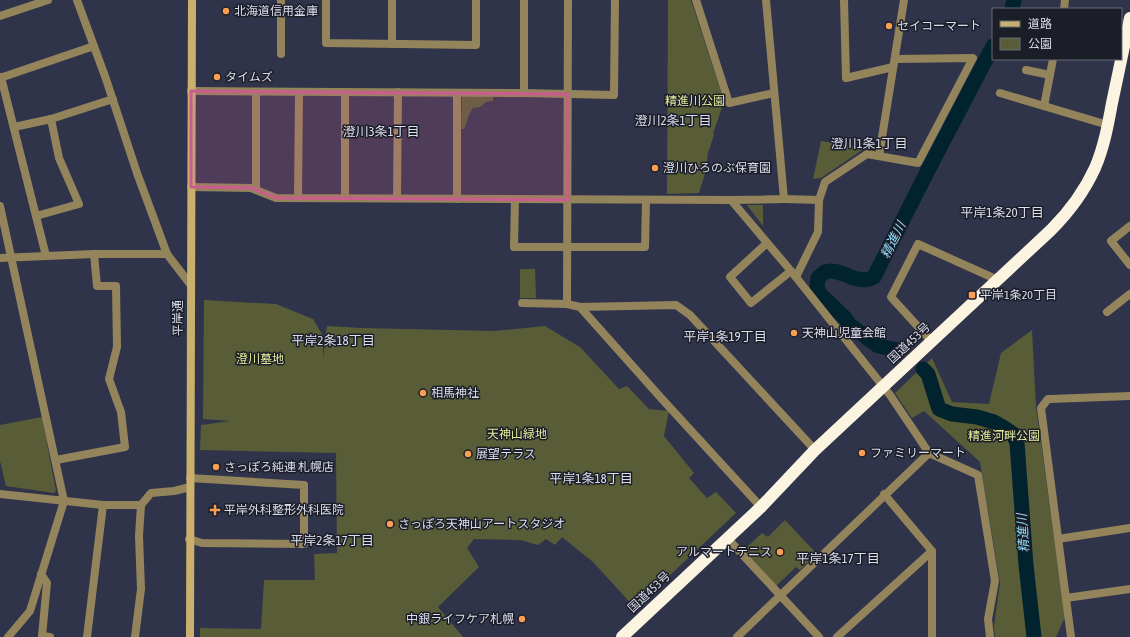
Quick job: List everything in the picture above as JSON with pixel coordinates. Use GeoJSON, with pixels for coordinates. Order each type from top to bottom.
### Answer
{"type":"FeatureCollection","features":[{"type":"Feature","properties":{"kind":"highway","name":"国道453号"},"geometry":{"type":"LineString","coordinates":[[1122,57],[1130,18]]}},
{"type":"Feature","properties":{"kind":"highway","name":"国道453号"},"geometry":{"type":"LineString","coordinates":[[622,637],[761,507],[815,450],[998,280],[1056,224],[1077,200],[1095,168],[1103,144],[1121,60]]}},
{"type":"Feature","properties":{"kind":"street"},"geometry":{"type":"LineString","coordinates":[[0,16],[48,0]]}},
{"type":"Feature","properties":{"kind":"street"},"geometry":{"type":"LineString","coordinates":[[77,0],[113,99],[137,173],[167,254],[190,284]]}},
{"type":"Feature","properties":{"kind":"street","name":"平岸通"},"geometry":{"type":"LineString","coordinates":[[190,637],[189,539],[192,0]]}},
{"type":"Feature","properties":{"kind":"street"},"geometry":{"type":"LineString","coordinates":[[281,0],[281,54]]}},
{"type":"Feature","properties":{"kind":"street"},"geometry":{"type":"LineString","coordinates":[[326,0],[326,43],[476,45],[476,0]]}},
{"type":"Feature","properties":{"kind":"street"},"geometry":{"type":"LineString","coordinates":[[392,0],[392,44]]}},
{"type":"Feature","properties":{"kind":"street"},"geometry":{"type":"LineString","coordinates":[[524,0],[524,93]]}},
{"type":"Feature","properties":{"kind":"street"},"geometry":{"type":"LineString","coordinates":[[567,304],[568,0]]}},
{"type":"Feature","properties":{"kind":"street"},"geometry":{"type":"LineString","coordinates":[[191,91],[614,94],[615,0]]}},
{"type":"Feature","properties":{"kind":"street"},"geometry":{"type":"LineString","coordinates":[[696,0],[729,103],[774,92]]}},
{"type":"Feature","properties":{"kind":"street"},"geometry":{"type":"LineString","coordinates":[[766,0],[784,199]]}},
{"type":"Feature","properties":{"kind":"street"},"geometry":{"type":"LineString","coordinates":[[767,243],[730,277],[751,303],[793,274],[818,232],[819,200],[825,182],[867,154],[918,163],[973,58],[894,63],[846,78],[844,0]]}},
{"type":"Feature","properties":{"kind":"street"},"geometry":{"type":"LineString","coordinates":[[879,156],[904,0]]}},
{"type":"Feature","properties":{"kind":"street"},"geometry":{"type":"LineString","coordinates":[[46,256],[1,78],[94,46]]}},
{"type":"Feature","properties":{"kind":"street"},"geometry":{"type":"LineString","coordinates":[[1044,106],[1053,60]]}},
{"type":"Feature","properties":{"kind":"street"},"geometry":{"type":"LineString","coordinates":[[1026,70],[1050,75]]}},
{"type":"Feature","properties":{"kind":"street"},"geometry":{"type":"LineString","coordinates":[[256,92],[256,190]]}},
{"type":"Feature","properties":{"kind":"street"},"geometry":{"type":"LineString","coordinates":[[298,198],[299,92]]}},
{"type":"Feature","properties":{"kind":"street"},"geometry":{"type":"LineString","coordinates":[[345,92],[345,198]]}},
{"type":"Feature","properties":{"kind":"street"},"geometry":{"type":"LineString","coordinates":[[397,198],[398,92]]}},
{"type":"Feature","properties":{"kind":"street"},"geometry":{"type":"LineString","coordinates":[[457,93],[457,199]]}},
{"type":"Feature","properties":{"kind":"street"},"geometry":{"type":"LineString","coordinates":[[1000,93],[1108,125]]}},
{"type":"Feature","properties":{"kind":"street"},"geometry":{"type":"LineString","coordinates":[[14,128],[51,119],[113,99]]}},
{"type":"Feature","properties":{"kind":"street"},"geometry":{"type":"LineString","coordinates":[[36,216],[79,204],[59,158],[51,119]]}},
{"type":"Feature","properties":{"kind":"street"},"geometry":{"type":"LineString","coordinates":[[191,187],[251,188],[276,198],[819,200]]}},
{"type":"Feature","properties":{"kind":"street"},"geometry":{"type":"LineString","coordinates":[[514,199],[514,247],[645,247],[646,200]]}},
{"type":"Feature","properties":{"kind":"street"},"geometry":{"type":"LineString","coordinates":[[731,200],[793,274],[890,395],[929,453],[978,475],[995,581],[988,619],[990,637]]}},
{"type":"Feature","properties":{"kind":"street"},"geometry":{"type":"LineString","coordinates":[[0,206],[64,501],[30,611],[8,637]]}},
{"type":"Feature","properties":{"kind":"street"},"geometry":{"type":"LineString","coordinates":[[1130,226],[1111,241],[1130,265]]}},
{"type":"Feature","properties":{"kind":"street"},"geometry":{"type":"LineString","coordinates":[[932,342],[891,297],[918,244],[998,280]]}},
{"type":"Feature","properties":{"kind":"street"},"geometry":{"type":"LineString","coordinates":[[0,258],[94,254],[167,254]]}},
{"type":"Feature","properties":{"kind":"street"},"geometry":{"type":"LineString","coordinates":[[56,460],[125,447],[120,412],[109,379],[117,347],[116,286],[97,286],[94,254]]}},
{"type":"Feature","properties":{"kind":"street"},"geometry":{"type":"LineString","coordinates":[[1107,312],[1130,294]]}},
{"type":"Feature","properties":{"kind":"street"},"geometry":{"type":"LineString","coordinates":[[522,303],[567,304],[580,307],[676,305],[690,315],[815,450]]}},
{"type":"Feature","properties":{"kind":"street"},"geometry":{"type":"LineString","coordinates":[[580,307],[761,507]]}},
{"type":"Feature","properties":{"kind":"street"},"geometry":{"type":"LineString","coordinates":[[1071,637],[1041,408],[1048,399],[1051,398],[1130,396]]}},
{"type":"Feature","properties":{"kind":"street"},"geometry":{"type":"LineString","coordinates":[[737,637],[884,494],[929,453]]}},
{"type":"Feature","properties":{"kind":"street"},"geometry":{"type":"LineString","coordinates":[[189,539],[202,543],[304,544],[304,485],[190,478]]}},
{"type":"Feature","properties":{"kind":"street"},"geometry":{"type":"LineString","coordinates":[[135,637],[141,589],[139,536],[141,505],[151,493],[174,491],[190,487]]}},
{"type":"Feature","properties":{"kind":"street"},"geometry":{"type":"LineString","coordinates":[[0,494],[103,505],[141,505]]}},
{"type":"Feature","properties":{"kind":"street"},"geometry":{"type":"LineString","coordinates":[[884,494],[932,550],[932,637]]}},
{"type":"Feature","properties":{"kind":"street"},"geometry":{"type":"LineString","coordinates":[[87,637],[103,505]]}},
{"type":"Feature","properties":{"kind":"street"},"geometry":{"type":"LineString","coordinates":[[1058,538],[1130,528]]}},
{"type":"Feature","properties":{"kind":"street"},"geometry":{"type":"LineString","coordinates":[[728,538],[818,637]]}},
{"type":"Feature","properties":{"kind":"street"},"geometry":{"type":"LineString","coordinates":[[837,637],[932,550]]}},
{"type":"Feature","properties":{"kind":"street"},"geometry":{"type":"LineString","coordinates":[[41,574],[47,583],[44,637]]}},
{"type":"Feature","properties":{"kind":"street"},"geometry":{"type":"LineString","coordinates":[[1066,598],[1130,589]]}},
{"type":"Feature","properties":{"kind":"highlighted area"},"geometry":{"type":"Polygon","coordinates":[[[191,91],[568,94],[568,200],[276,198],[251,188],[191,187],[191,91]]]}},
{"type":"Feature","properties":{"kind":"green space","name":"精進川公園"},"geometry":{"type":"Polygon","coordinates":[[[668,0],[691,0],[726,107],[722,107],[713,134],[714,135],[708,153],[706,170],[699,193],[667,194],[668,0]]]}},
{"type":"Feature","properties":{"kind":"green space"},"geometry":{"type":"Polygon","coordinates":[[[462,96],[493,97],[493,101],[486,102],[480,107],[473,108],[464,129],[461,129],[462,96]]]}},
{"type":"Feature","properties":{"kind":"green space"},"geometry":{"type":"Polygon","coordinates":[[[821,141],[865,148],[821,178],[813,179],[821,141]]]}},
{"type":"Feature","properties":{"kind":"green space"},"geometry":{"type":"Polygon","coordinates":[[[747,205],[763,205],[763,226],[747,205]]]}},
{"type":"Feature","properties":{"kind":"green space"},"geometry":{"type":"Polygon","coordinates":[[[520,269],[535,269],[536,298],[520,298],[520,269]]]}},
{"type":"Feature","properties":{"kind":"green space","name":"天神山緑地"},"geometry":{"type":"Polygon","coordinates":[[[204,300],[276,304],[313,319],[323,336],[323,359],[327,326],[494,331],[545,326],[580,347],[619,389],[627,386],[649,409],[669,411],[664,436],[694,473],[689,478],[707,498],[716,492],[736,513],[635,608],[593,562],[562,537],[555,545],[546,539],[538,545],[520,540],[474,539],[467,548],[479,567],[438,607],[463,637],[200,637],[200,628],[261,629],[264,580],[315,580],[314,554],[337,553],[336,453],[200,450],[201,425],[230,421],[203,419],[204,300]]]}},
{"type":"Feature","properties":{"kind":"green space","name":"精進河畔公園"},"geometry":{"type":"Polygon","coordinates":[[[1032,330],[1036,407],[1065,617],[1056,637],[995,637],[994,626],[1000,583],[980,462],[924,411],[912,418],[895,393],[932,358],[952,402],[989,404],[1001,353],[1032,330]]]}},
{"type":"Feature","properties":{"kind":"green space"},"geometry":{"type":"Polygon","coordinates":[[[42,417],[56,491],[54,493],[6,486],[0,461],[0,425],[42,417]]]}},
{"type":"Feature","properties":{"kind":"green space","name":"アルマートテニス"},"geometry":{"type":"Polygon","coordinates":[[[785,520],[817,554],[800,570],[796,567],[776,586],[743,551],[762,533],[768,537],[785,520]]]}},
{"type":"Feature","properties":{"kind":"waterway","name":"精進川"},"geometry":{"type":"LineString","coordinates":[[1012,8],[1014,0]]}},
{"type":"Feature","properties":{"kind":"waterway","name":"精進川"},"geometry":{"type":"LineString","coordinates":[[899,350],[878,346],[850,325],[845,318],[820,294],[817,288],[818,278],[825,272],[830,271],[861,280],[874,277],[992,48]]}},
{"type":"Feature","properties":{"kind":"waterway","name":"精進川"},"geometry":{"type":"LineString","coordinates":[[923,369],[928,374],[939,409],[952,414],[977,417],[994,422],[1013,434],[1017,443],[1026,565],[1034,637]]}},
{"type":"Feature","properties":{"kind":"place","name":"北海道信用金庫"},"geometry":{"type":"Point","coordinates":[226,11]}},
{"type":"Feature","properties":{"kind":"place","name":"セイコーマート"},"geometry":{"type":"Point","coordinates":[889,26]}},
{"type":"Feature","properties":{"kind":"place","name":"タイムズ"},"geometry":{"type":"Point","coordinates":[217,77]}},
{"type":"Feature","properties":{"kind":"place","name":"澄川ひろのぶ保育園"},"geometry":{"type":"Point","coordinates":[655,168]}},
{"type":"Feature","properties":{"kind":"place","name":"平岸1条20丁目"},"geometry":{"type":"Point","coordinates":[972,295]}},
{"type":"Feature","properties":{"kind":"place","name":"天神山児童会館"},"geometry":{"type":"Point","coordinates":[794,333]}},
{"type":"Feature","properties":{"kind":"place","name":"相馬神社"},"geometry":{"type":"Point","coordinates":[423,393]}},
{"type":"Feature","properties":{"kind":"place","name":"ファミリーマート"},"geometry":{"type":"Point","coordinates":[862,453]}},
{"type":"Feature","properties":{"kind":"place","name":"展望テラス"},"geometry":{"type":"Point","coordinates":[468,454]}},
{"type":"Feature","properties":{"kind":"place","name":"さっぽろ純連 札幌店"},"geometry":{"type":"Point","coordinates":[216,467]}},
{"type":"Feature","properties":{"kind":"place","name":"平岸外科整形外科医院"},"geometry":{"type":"Point","coordinates":[215,510]}},
{"type":"Feature","properties":{"kind":"place","name":"さっぽろ天神山アートスタジオ"},"geometry":{"type":"Point","coordinates":[390,524]}},
{"type":"Feature","properties":{"kind":"place","name":"アルマートテニス"},"geometry":{"type":"Point","coordinates":[780,552]}},
{"type":"Feature","properties":{"kind":"place","name":"中銀ライフケア札幌"},"geometry":{"type":"Point","coordinates":[522,619]}},
{"type":"Feature","properties":{"kind":"district","name":"澄川2条1丁目"},"geometry":{"type":"Point","coordinates":[673,120]}},
{"type":"Feature","properties":{"kind":"district","name":"澄川3条1丁目"},"geometry":{"type":"Point","coordinates":[381,131]}},
{"type":"Feature","properties":{"kind":"district","name":"澄川1条1丁目"},"geometry":{"type":"Point","coordinates":[869,143]}},
{"type":"Feature","properties":{"kind":"district","name":"平岸1条20丁目"},"geometry":{"type":"Point","coordinates":[1002,212]}},
{"type":"Feature","properties":{"kind":"district","name":"平岸1条19丁目"},"geometry":{"type":"Point","coordinates":[725,336]}},
{"type":"Feature","properties":{"kind":"district","name":"平岸2条18丁目"},"geometry":{"type":"Point","coordinates":[333,340]}},
{"type":"Feature","properties":{"kind":"district","name":"平岸1条18丁目"},"geometry":{"type":"Point","coordinates":[591,478]}},
{"type":"Feature","properties":{"kind":"district","name":"平岸2条17丁目"},"geometry":{"type":"Point","coordinates":[332,540]}},
{"type":"Feature","properties":{"kind":"district","name":"平岸1条17丁目"},"geometry":{"type":"Point","coordinates":[838,558]}},
{"type":"Feature","properties":{"kind":"park label","name":"澄川墓地"},"geometry":{"type":"Point","coordinates":[260,359]}}]}
